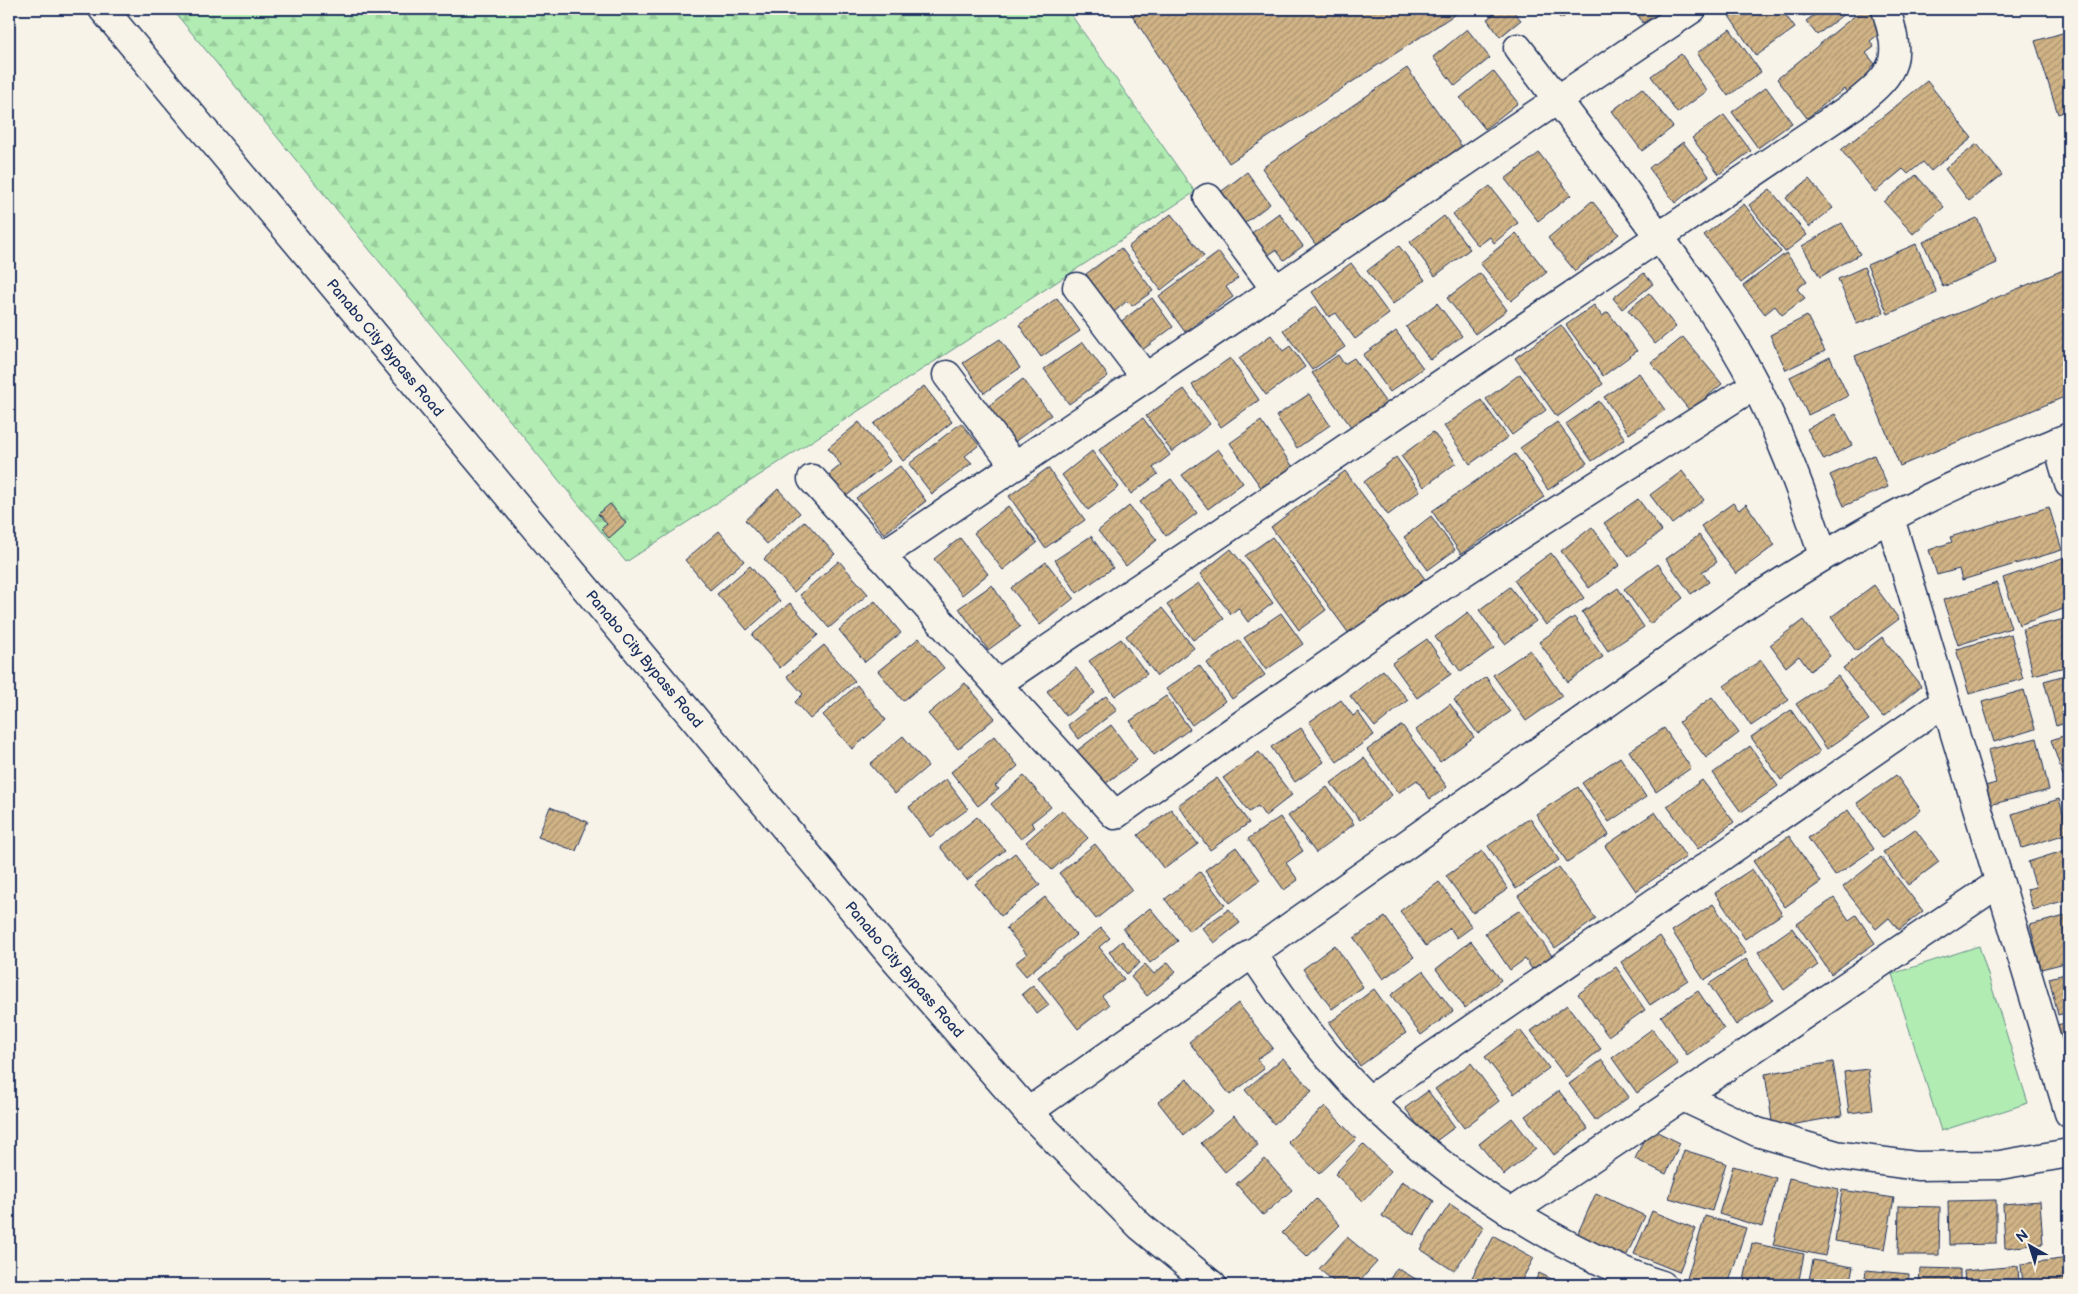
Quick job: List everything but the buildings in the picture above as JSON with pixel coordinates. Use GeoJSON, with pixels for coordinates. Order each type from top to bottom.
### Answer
{"type":"FeatureCollection","features":[{"type":"Feature","properties":{"kind":"street","name":"Panabo City Bypass Road"},"geometry":{"type":"LineString","coordinates":[[103,9],[897,962],[1028,1112],[1140,1226],[1212,1285]]}},
{"type":"Feature","properties":{"kind":"street"},"geometry":{"type":"LineString","coordinates":[[881,556],[1692,9]]}},
{"type":"Feature","properties":{"kind":"street"},"geometry":{"type":"LineString","coordinates":[[997,684],[1660,238],[1857,102],[1880,83],[1892,67],[1896,48],[1886,9]]}},
{"type":"Feature","properties":{"kind":"street"},"geometry":{"type":"LineString","coordinates":[[1518,48],[1558,99],[1705,301],[1755,385],[1791,465],[1823,555]]}},
{"type":"Feature","properties":{"kind":"street"},"geometry":{"type":"LineString","coordinates":[[1208,198],[1276,290]]}},
{"type":"Feature","properties":{"kind":"street"},"geometry":{"type":"LineString","coordinates":[[1077,287],[1146,378]]}},
{"type":"Feature","properties":{"kind":"street"},"geometry":{"type":"LineString","coordinates":[[947,374],[1015,466]]}},
{"type":"Feature","properties":{"kind":"street"},"geometry":{"type":"LineString","coordinates":[[812,479],[1115,815],[1272,703],[1431,594],[1592,488],[1755,385]]}},
{"type":"Feature","properties":{"kind":"street"},"geometry":{"type":"LineString","coordinates":[[1028,1112],[1747,604],[1823,555],[1890,518],[1976,476],[2063,440],[2069,484]]}},
{"type":"Feature","properties":{"kind":"street"},"geometry":{"type":"LineString","coordinates":[[1890,518],[2069,1113]]}},
{"type":"Feature","properties":{"kind":"street"},"geometry":{"type":"LineString","coordinates":[[1369,1100],[1945,702]]}},
{"type":"Feature","properties":{"kind":"street"},"geometry":{"type":"LineString","coordinates":[[1510,1213],[1999,883]]}},
{"type":"Feature","properties":{"kind":"street"},"geometry":{"type":"LineString","coordinates":[[1252,953],[1287,1006],[1326,1054],[1369,1100],[1413,1142],[1460,1179],[1510,1213],[1580,1251],[1662,1285]]}},
{"type":"Feature","properties":{"kind":"street"},"geometry":{"type":"LineString","coordinates":[[1683,1096],[1757,1132],[1836,1155],[1917,1166],[2000,1165],[2069,1153]]}},
{"type":"Feature","properties":{"kind":"green space"},"geometry":{"type":"Polygon","coordinates":[[[172,9],[1067,9],[1195,192],[626,562],[172,9]]]}},
{"type":"Feature","properties":{"kind":"green space"},"geometry":{"type":"Polygon","coordinates":[[[1979,946],[2028,1103],[1941,1131],[1892,974],[1979,946]]]}}]}
